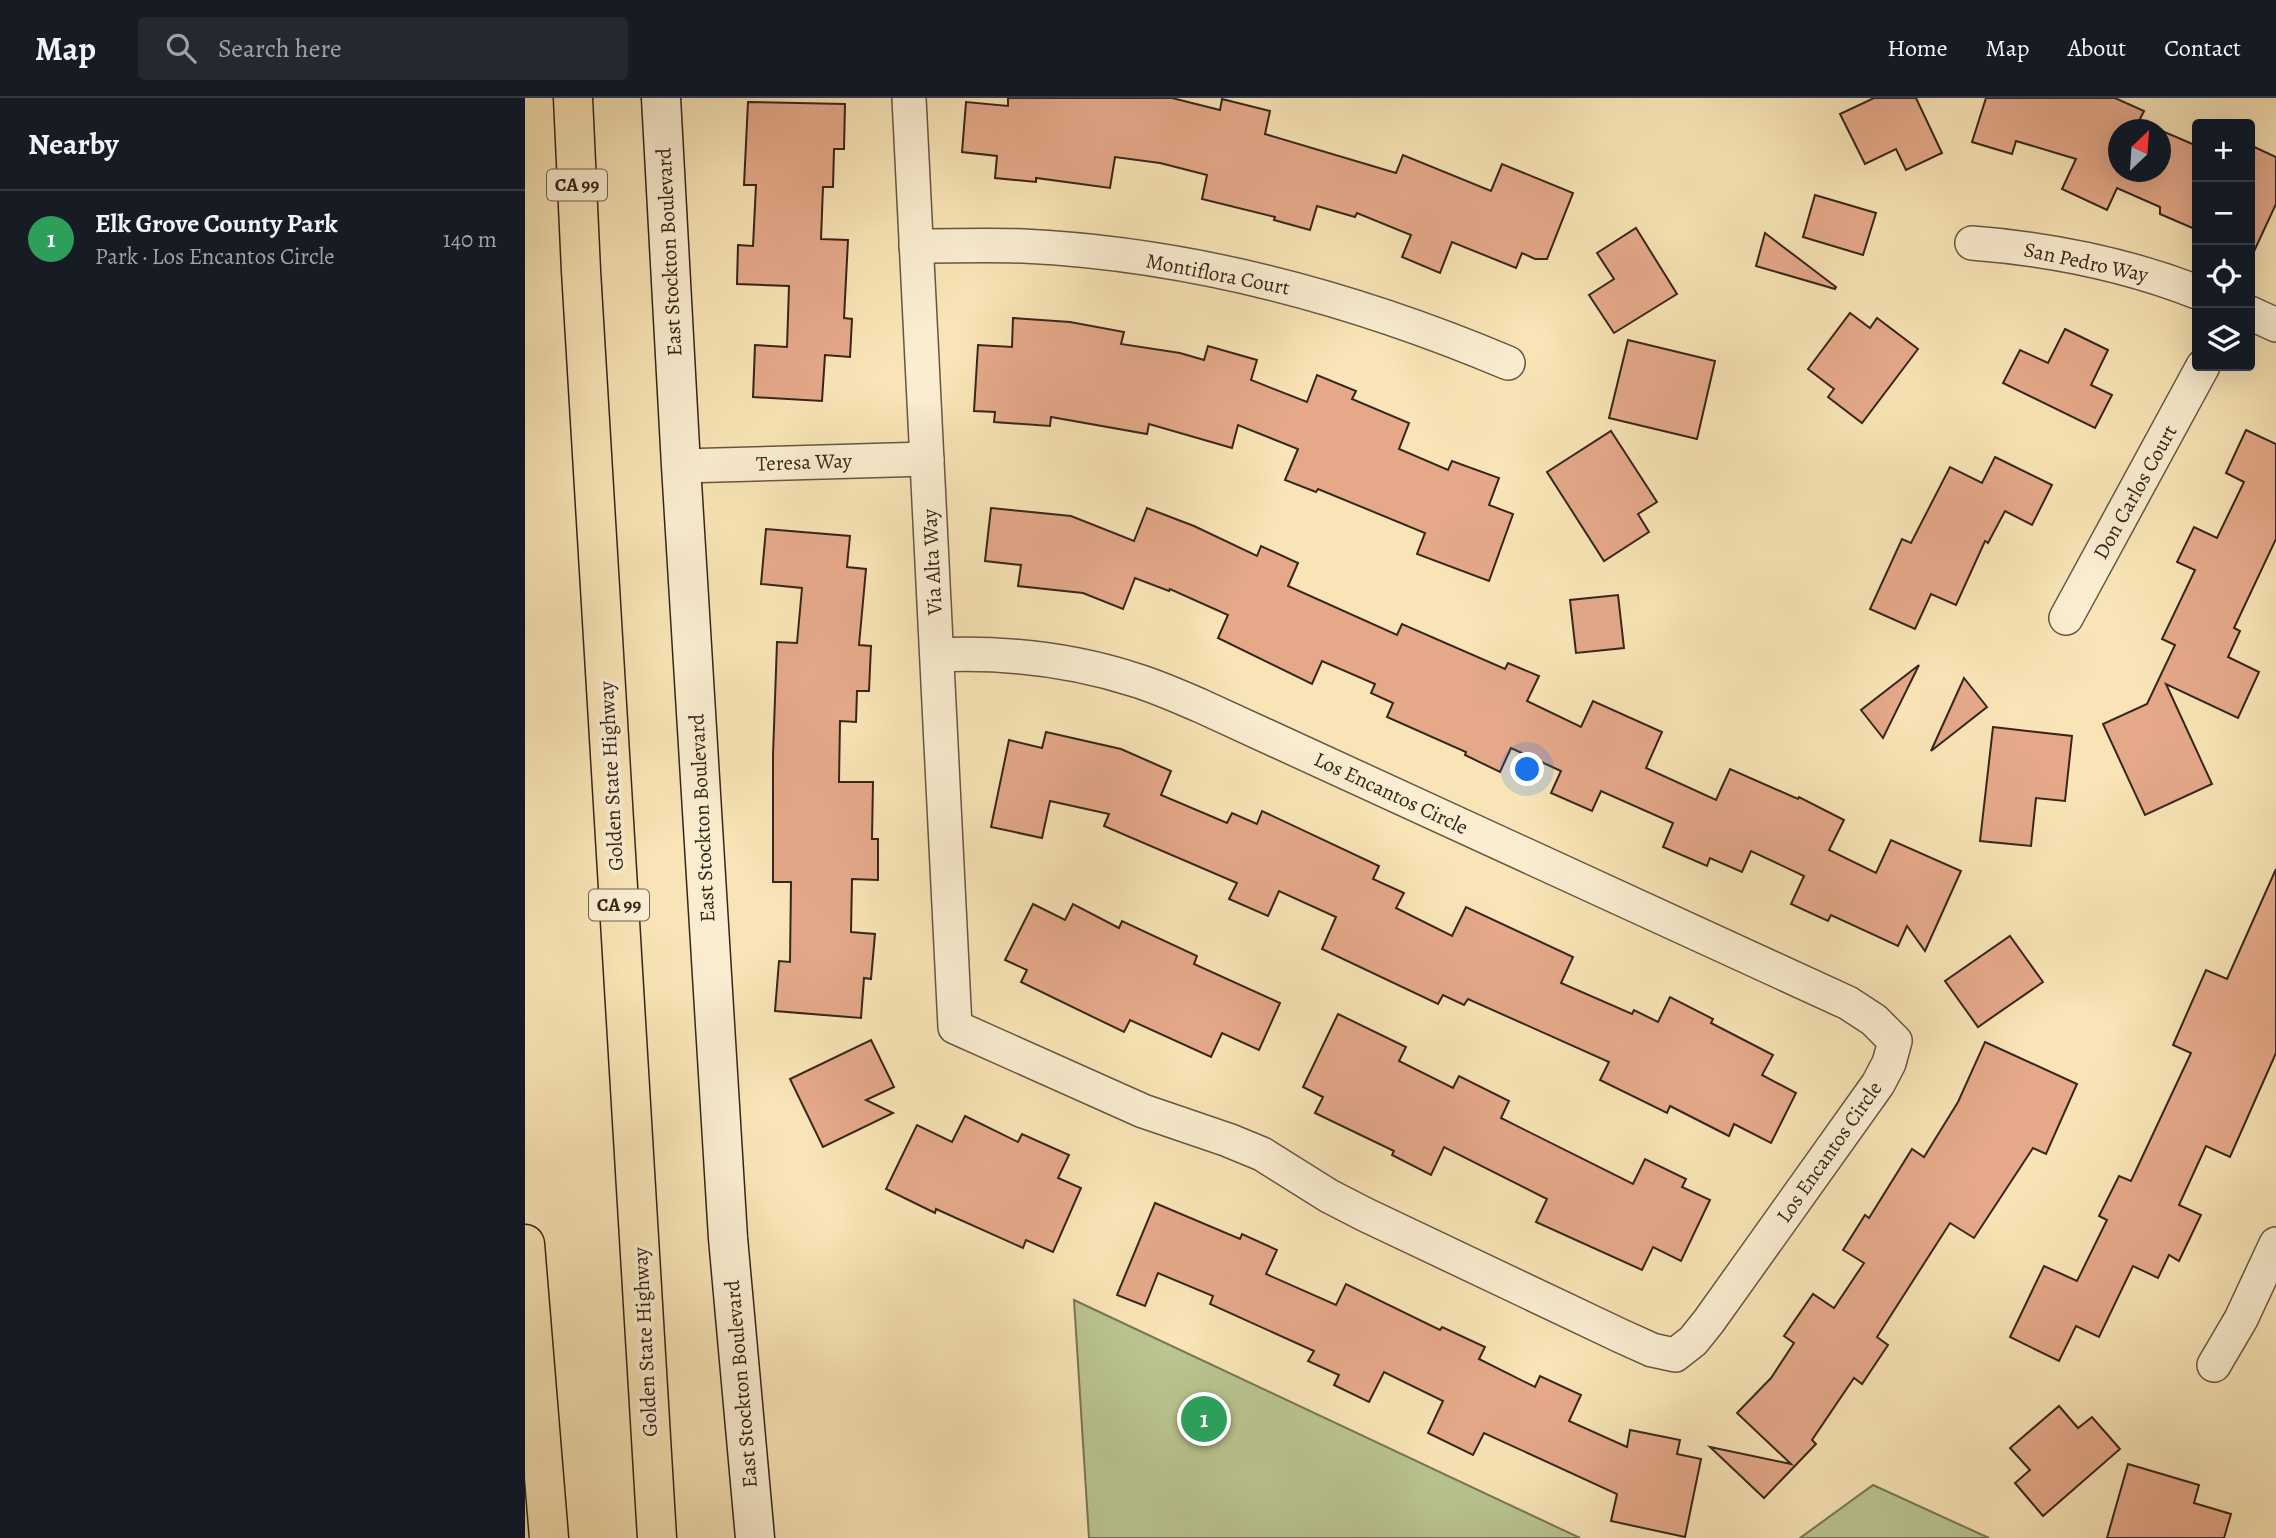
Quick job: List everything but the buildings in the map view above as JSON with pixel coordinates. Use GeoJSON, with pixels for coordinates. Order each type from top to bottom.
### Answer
{"type":"FeatureCollection","features":[{"type":"Feature","properties":{"kind":"highway","name":"Golden State Highway"},"geometry":{"type":"LineString","coordinates":[[573,98],[657,1538]]}},
{"type":"Feature","properties":{"kind":"highway"},"geometry":{"type":"LineString","coordinates":[[525,1244],[549,1538]]}},
{"type":"Feature","properties":{"kind":"street","name":"East Stockton Boulevard"},"geometry":{"type":"LineString","coordinates":[[661,98],[728,1238],[755,1538]]}},
{"type":"Feature","properties":{"kind":"street","name":"Via Alta Way"},"geometry":{"type":"LineString","coordinates":[[909,98],[955,1027]]}},
{"type":"Feature","properties":{"kind":"street","name":"San Pedro Way"},"geometry":{"type":"LineString","coordinates":[[1972,243],[2091,259],[2192,290]]}},
{"type":"Feature","properties":{"kind":"street","name":"Montiflora Court"},"geometry":{"type":"LineString","coordinates":[[916,246],[1023,246],[1118,255],[1212,270],[1306,291],[1397,319],[1508,363]]}},
{"type":"Feature","properties":{"kind":"street"},"geometry":{"type":"LineString","coordinates":[[2255,315],[2276,325]]}},
{"type":"Feature","properties":{"kind":"street","name":"Don Carlos Court"},"geometry":{"type":"LineString","coordinates":[[2066,618],[2200,371]]}},
{"type":"Feature","properties":{"kind":"street","name":"Teresa Way"},"geometry":{"type":"LineString","coordinates":[[681,466],[927,459]]}},
{"type":"Feature","properties":{"kind":"street","name":"Los Encantos Circle"},"geometry":{"type":"LineString","coordinates":[[937,655],[980,653],[1031,656],[1136,680],[1201,705],[1848,1003],[1874,1020],[1895,1041],[1889,1062],[1878,1084],[1709,1321],[1693,1341],[1675,1355],[1651,1350],[1366,1215],[1329,1196],[1262,1154],[1143,1111],[955,1027]]}},
{"type":"Feature","properties":{"kind":"street"},"geometry":{"type":"LineString","coordinates":[[2214,1365],[2241,1319],[2276,1244]]}},
{"type":"Feature","properties":{"kind":"green space"},"geometry":{"type":"Polygon","coordinates":[[[1074,1300],[1580,1538],[1089,1538],[1074,1300]]]}},
{"type":"Feature","properties":{"kind":"green space"},"geometry":{"type":"Polygon","coordinates":[[[1873,1485],[1989,1538],[1800,1538],[1873,1485]]]}},
{"type":"Feature","properties":{"kind":"place","name":"Elk Grove County Park"},"geometry":{"type":"Point","coordinates":[1204,1419]}}]}
